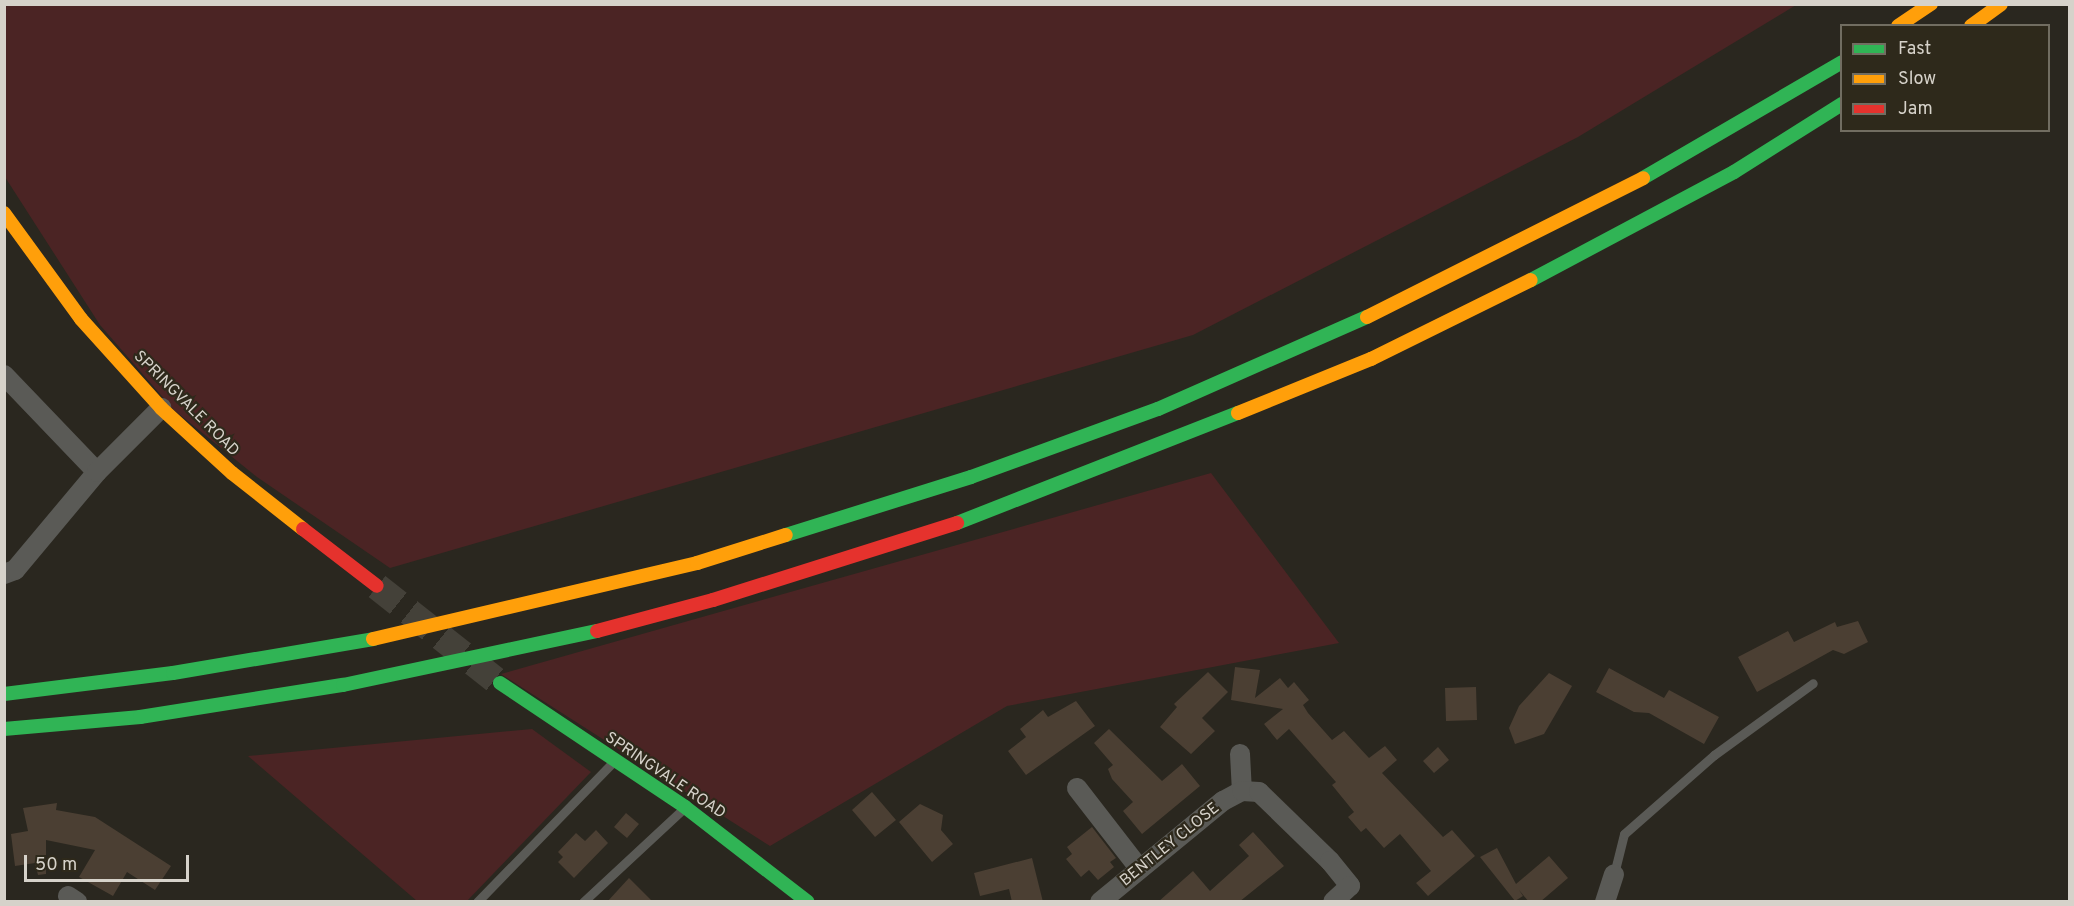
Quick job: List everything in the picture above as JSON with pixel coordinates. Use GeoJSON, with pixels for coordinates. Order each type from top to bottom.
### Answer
{"type":"FeatureCollection","features":[{"type":"Feature","properties":{"kind":"main road"},"geometry":{"type":"LineString","coordinates":[[1901,24],[1931,4]]}},
{"type":"Feature","properties":{"kind":"main road"},"geometry":{"type":"LineString","coordinates":[[1974,24],[2001,4]]}},
{"type":"Feature","properties":{"kind":"main road"},"geometry":{"type":"LineString","coordinates":[[4,694],[173,673],[408,633],[697,563],[971,477],[1158,409],[1378,312],[1617,193],[1840,63]]}},
{"type":"Feature","properties":{"kind":"main road"},"geometry":{"type":"LineString","coordinates":[[4,729],[140,717],[343,685],[570,638],[713,600],[992,512],[1371,359],[1613,239],[1734,172],[1840,105]]}},
{"type":"Feature","properties":{"kind":"main road","name":"SPRINGVALE ROAD"},"geometry":{"type":"LineString","coordinates":[[4,213],[81,319],[161,408],[232,473],[377,586]]}},
{"type":"Feature","properties":{"kind":"main road","name":"SPRINGVALE ROAD"},"geometry":{"type":"LineString","coordinates":[[500,683],[685,807],[808,902]]}},
{"type":"Feature","properties":{"kind":"street"},"geometry":{"type":"LineString","coordinates":[[4,375],[97,472]]}},
{"type":"Feature","properties":{"kind":"street"},"geometry":{"type":"LineString","coordinates":[[4,574],[15,570],[97,472],[161,408]]}},
{"type":"Feature","properties":{"kind":"street"},"geometry":{"type":"LineString","coordinates":[[1240,754],[1242,791],[1259,792],[1330,861],[1350,886],[1333,902]]}},
{"type":"Feature","properties":{"kind":"street"},"geometry":{"type":"LineString","coordinates":[[1077,788],[1139,868]]}},
{"type":"Feature","properties":{"kind":"street","name":"BENTLEY CLOSE"},"geometry":{"type":"LineString","coordinates":[[1100,902],[1139,868],[1242,791]]}},
{"type":"Feature","properties":{"kind":"street"},"geometry":{"type":"LineString","coordinates":[[1605,902],[1614,874]]}},
{"type":"Feature","properties":{"kind":"lane"},"geometry":{"type":"LineString","coordinates":[[1614,874],[1624,834],[1714,755],[1813,683]]}},
{"type":"Feature","properties":{"kind":"lane"},"geometry":{"type":"LineString","coordinates":[[477,902],[615,761]]}},
{"type":"Feature","properties":{"kind":"lane"},"geometry":{"type":"LineString","coordinates":[[583,902],[685,807]]}},
{"type":"Feature","properties":{"kind":"shaded area"},"geometry":{"type":"Polygon","coordinates":[[[4,5],[1796,5],[1578,137],[1193,335],[390,568],[257,477],[174,410],[100,325],[5,177],[4,5]]]}},
{"type":"Feature","properties":{"kind":"shaded area"},"geometry":{"type":"Polygon","coordinates":[[[1211,473],[1339,643],[1007,706],[770,846],[501,674],[1211,473]]]}},
{"type":"Feature","properties":{"kind":"shaded area"},"geometry":{"type":"Polygon","coordinates":[[[532,729],[591,772],[467,901],[417,901],[248,756],[532,729]]]}},
{"type":"Feature","properties":{"kind":"building"},"geometry":{"type":"Polygon","coordinates":[[[1858,621],[1868,642],[1844,654],[1833,650],[1757,692],[1738,657],[1788,631],[1794,642],[1835,622],[1837,627],[1858,621]]]}},
{"type":"Feature","properties":{"kind":"building"},"geometry":{"type":"Polygon","coordinates":[[[1235,667],[1260,670],[1255,698],[1280,678],[1288,688],[1294,682],[1309,700],[1303,705],[1308,713],[1332,740],[1344,731],[1369,758],[1385,746],[1397,760],[1382,773],[1443,837],[1452,830],[1475,856],[1428,896],[1416,883],[1431,871],[1400,834],[1384,848],[1366,828],[1361,832],[1348,817],[1354,812],[1332,785],[1336,782],[1289,729],[1277,740],[1264,724],[1283,709],[1231,700],[1235,667]]]}},
{"type":"Feature","properties":{"kind":"building"},"geometry":{"type":"Polygon","coordinates":[[[1609,668],[1664,698],[1669,690],[1719,717],[1704,744],[1649,713],[1634,712],[1596,692],[1609,668]]]}},
{"type":"Feature","properties":{"kind":"building"},"geometry":{"type":"Polygon","coordinates":[[[1208,672],[1228,692],[1202,718],[1215,731],[1191,754],[1160,727],[1177,707],[1174,704],[1208,672]]]}},
{"type":"Feature","properties":{"kind":"building"},"geometry":{"type":"Polygon","coordinates":[[[1549,673],[1572,686],[1544,734],[1515,744],[1509,728],[1519,706],[1549,673]]]}},
{"type":"Feature","properties":{"kind":"building"},"geometry":{"type":"Polygon","coordinates":[[[1476,687],[1477,720],[1446,721],[1445,688],[1476,687]]]}},
{"type":"Feature","properties":{"kind":"building"},"geometry":{"type":"Polygon","coordinates":[[[1076,701],[1095,726],[1026,775],[1008,751],[1026,737],[1020,729],[1043,710],[1048,717],[1076,701]]]}},
{"type":"Feature","properties":{"kind":"building"},"geometry":{"type":"Polygon","coordinates":[[[1109,729],[1162,781],[1182,764],[1200,786],[1142,834],[1123,811],[1133,802],[1112,779],[1108,769],[1113,765],[1094,743],[1109,729]]]}},
{"type":"Feature","properties":{"kind":"building"},"geometry":{"type":"Polygon","coordinates":[[[1438,747],[1449,760],[1434,773],[1423,761],[1438,747]]]}},
{"type":"Feature","properties":{"kind":"building"},"geometry":{"type":"Polygon","coordinates":[[[872,792],[896,820],[875,837],[852,810],[872,792]]]}},
{"type":"Feature","properties":{"kind":"building"},"geometry":{"type":"Polygon","coordinates":[[[57,803],[56,810],[95,817],[171,866],[155,890],[127,872],[113,896],[79,877],[95,850],[46,840],[46,874],[38,875],[35,863],[15,866],[11,834],[28,831],[23,808],[57,803]]]}},
{"type":"Feature","properties":{"kind":"building"},"geometry":{"type":"Polygon","coordinates":[[[920,804],[943,815],[941,830],[953,844],[932,862],[899,822],[920,804]]]}},
{"type":"Feature","properties":{"kind":"building"},"geometry":{"type":"Polygon","coordinates":[[[626,813],[639,824],[627,838],[614,827],[626,813]]]}},
{"type":"Feature","properties":{"kind":"building"},"geometry":{"type":"Polygon","coordinates":[[[1092,827],[1116,858],[1110,862],[1114,867],[1098,880],[1089,870],[1081,877],[1066,859],[1072,854],[1067,847],[1092,827]]]}},
{"type":"Feature","properties":{"kind":"building"},"geometry":{"type":"Polygon","coordinates":[[[596,830],[608,843],[574,878],[558,862],[563,857],[558,852],[576,833],[585,841],[596,830]]]}},
{"type":"Feature","properties":{"kind":"building"},"geometry":{"type":"Polygon","coordinates":[[[1253,832],[1284,866],[1239,902],[1158,902],[1193,871],[1210,891],[1249,856],[1239,845],[1253,832]]]}},
{"type":"Feature","properties":{"kind":"building"},"geometry":{"type":"Polygon","coordinates":[[[1497,848],[1516,884],[1549,856],[1568,878],[1540,902],[1529,902],[1519,890],[1523,896],[1515,901],[1480,857],[1497,848]]]}},
{"type":"Feature","properties":{"kind":"building"},"geometry":{"type":"Polygon","coordinates":[[[1032,858],[1043,902],[1012,902],[1009,889],[980,896],[974,873],[1032,858]]]}},
{"type":"Feature","properties":{"kind":"building"},"geometry":{"type":"Polygon","coordinates":[[[629,878],[653,902],[607,902],[629,878]]]}},
{"type":"Feature","properties":{"kind":"tunnel"},"geometry":{"type":"LineString","coordinates":[[377,586],[500,683]]}},
{"type":"Feature","properties":{"kind":"traffic: fast"},"geometry":{"type":"LineString","coordinates":[[1643,178],[1840,63]]}},
{"type":"Feature","properties":{"kind":"traffic: fast"},"geometry":{"type":"LineString","coordinates":[[1531,280],[1734,172],[1840,105]]}},
{"type":"Feature","properties":{"kind":"traffic: fast"},"geometry":{"type":"LineString","coordinates":[[786,535],[971,477],[1158,409],[1367,317]]}},
{"type":"Feature","properties":{"kind":"traffic: fast"},"geometry":{"type":"LineString","coordinates":[[957,523],[1238,413]]}},
{"type":"Feature","properties":{"kind":"traffic: fast"},"geometry":{"type":"LineString","coordinates":[[4,729],[140,717],[343,685],[597,631]]}},
{"type":"Feature","properties":{"kind":"traffic: fast"},"geometry":{"type":"LineString","coordinates":[[4,694],[173,673],[373,639]]}},
{"type":"Feature","properties":{"kind":"traffic: fast"},"geometry":{"type":"LineString","coordinates":[[500,683],[685,807],[808,902]]}},
{"type":"Feature","properties":{"kind":"traffic: slow"},"geometry":{"type":"LineString","coordinates":[[1901,24],[1931,4]]}},
{"type":"Feature","properties":{"kind":"traffic: slow"},"geometry":{"type":"LineString","coordinates":[[1974,24],[2001,4]]}},
{"type":"Feature","properties":{"kind":"traffic: slow"},"geometry":{"type":"LineString","coordinates":[[1367,317],[1643,178]]}},
{"type":"Feature","properties":{"kind":"traffic: slow"},"geometry":{"type":"LineString","coordinates":[[4,213],[81,319],[161,408],[232,473],[303,529]]}},
{"type":"Feature","properties":{"kind":"traffic: slow"},"geometry":{"type":"LineString","coordinates":[[1238,413],[1371,359],[1531,280]]}},
{"type":"Feature","properties":{"kind":"traffic: slow"},"geometry":{"type":"LineString","coordinates":[[373,639],[697,563],[786,535]]}},
{"type":"Feature","properties":{"kind":"traffic: jam"},"geometry":{"type":"LineString","coordinates":[[597,631],[713,600],[957,523]]}},
{"type":"Feature","properties":{"kind":"traffic: jam"},"geometry":{"type":"LineString","coordinates":[[303,529],[377,586]]}}]}
